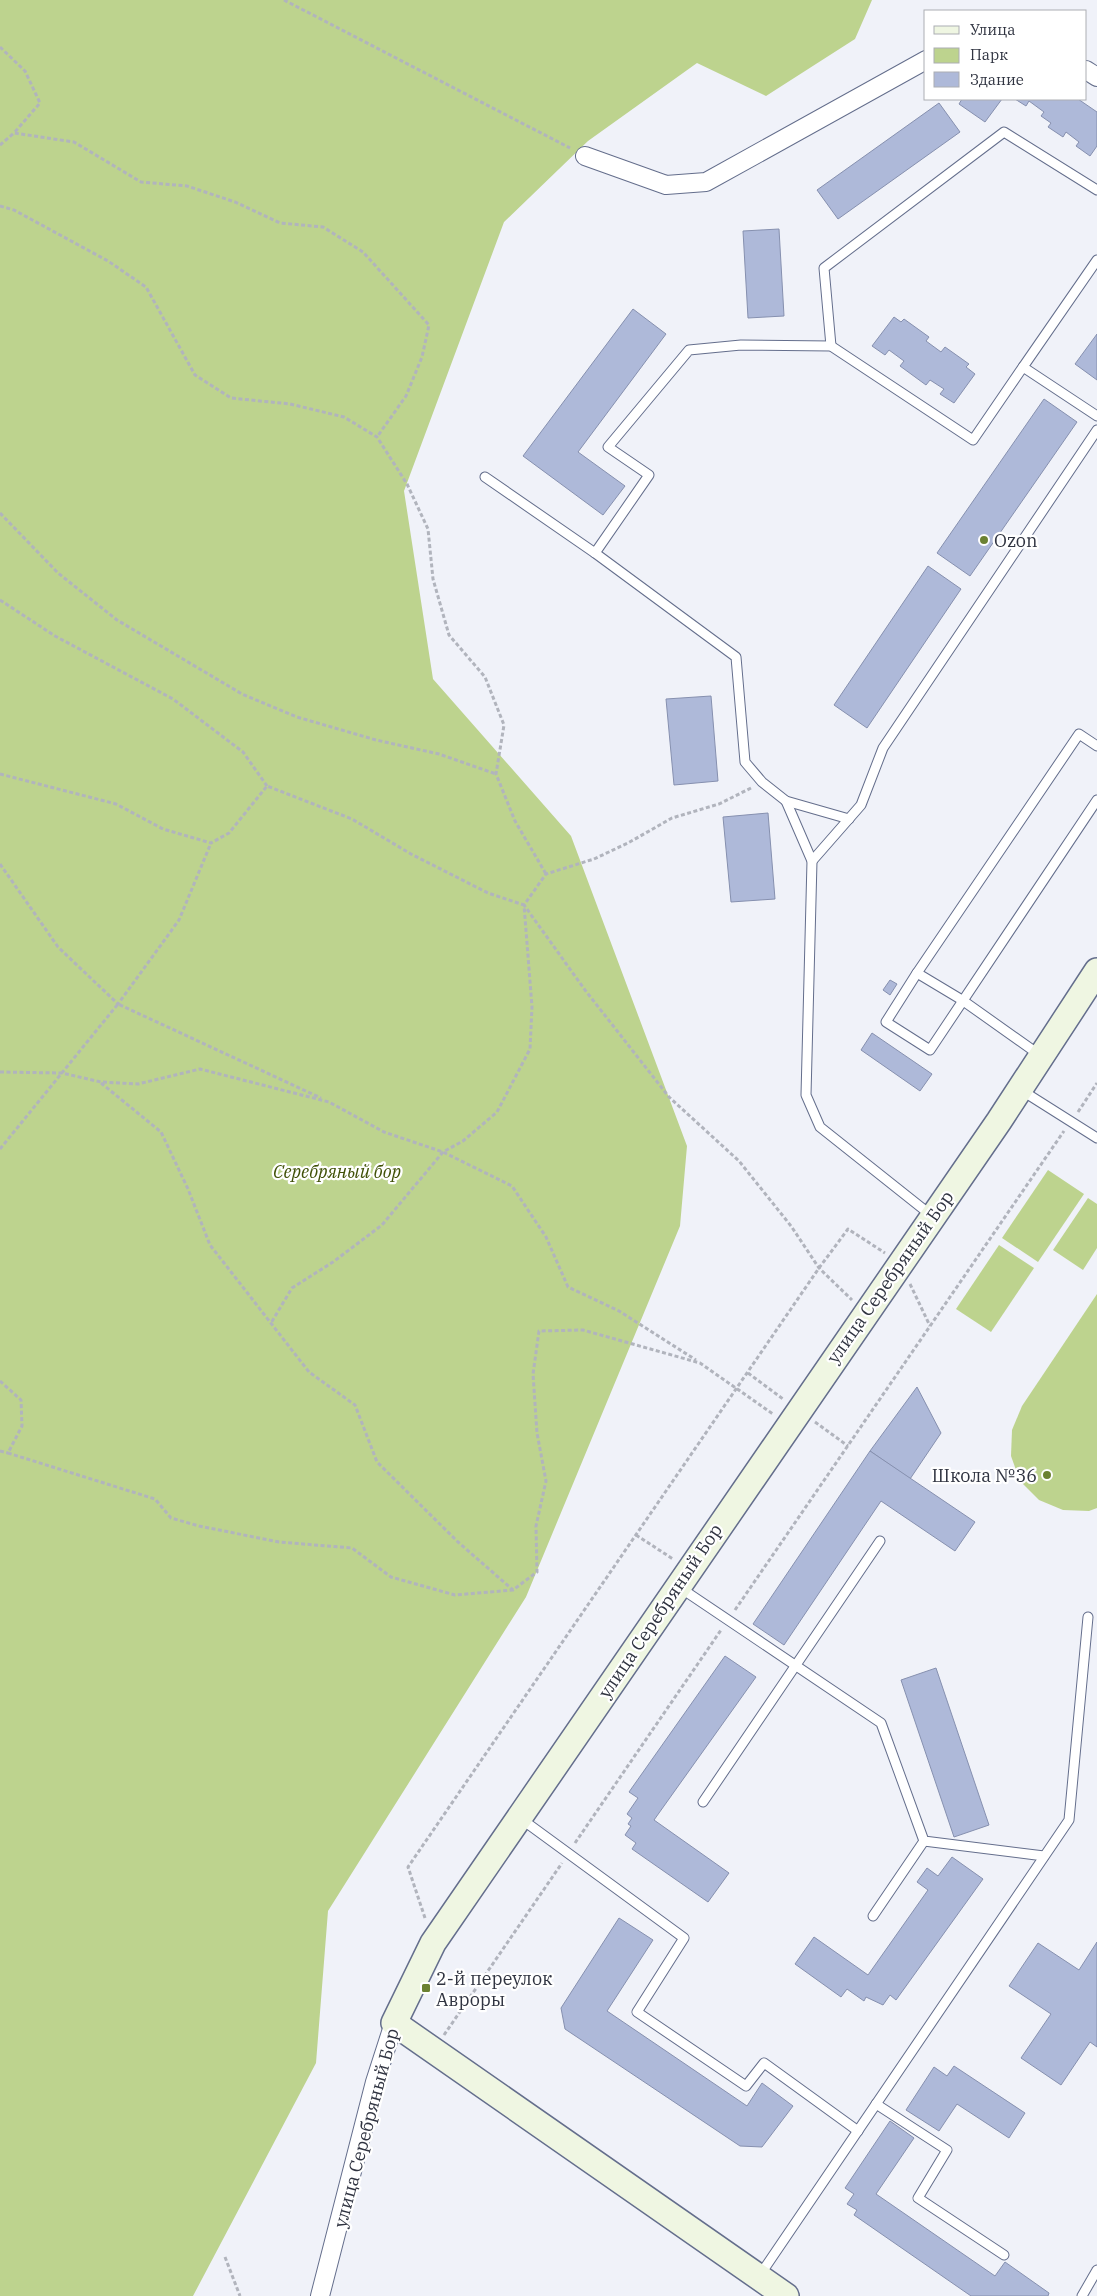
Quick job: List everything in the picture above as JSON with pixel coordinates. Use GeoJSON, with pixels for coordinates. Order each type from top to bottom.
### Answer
{"type":"FeatureCollection","features":[{"type":"Feature","properties":{"kind":"street"},"geometry":{"type":"LineString","coordinates":[[585,156],[666,185],[706,182],[924,61]]}},
{"type":"Feature","properties":{"kind":"street","name":"улица Серебряный Бор"},"geometry":{"type":"LineString","coordinates":[[325,2294],[375,2082],[394,2023],[433,1942],[900,1263],[1097,971]]}},
{"type":"Feature","properties":{"kind":"street"},"geometry":{"type":"LineString","coordinates":[[394,2023],[786,2296]]}},
{"type":"Feature","properties":{"kind":"lane"},"geometry":{"type":"LineString","coordinates":[[831,346],[824,268],[1004,132],[1097,190]]}},
{"type":"Feature","properties":{"kind":"lane"},"geometry":{"type":"LineString","coordinates":[[595,553],[649,475],[608,446],[689,350],[741,345],[831,346],[972,440],[1097,260]]}},
{"type":"Feature","properties":{"kind":"lane"},"geometry":{"type":"LineString","coordinates":[[1023,367],[1097,416]]}},
{"type":"Feature","properties":{"kind":"lane"},"geometry":{"type":"LineString","coordinates":[[812,861],[861,805],[883,748],[1097,430]]}},
{"type":"Feature","properties":{"kind":"lane"},"geometry":{"type":"LineString","coordinates":[[485,477],[595,553],[736,657],[745,762],[762,782],[786,801],[849,819]]}},
{"type":"Feature","properties":{"kind":"lane"},"geometry":{"type":"LineString","coordinates":[[1097,746],[1079,734],[886,1022],[930,1050],[1097,800]]}},
{"type":"Feature","properties":{"kind":"lane"},"geometry":{"type":"LineString","coordinates":[[786,801],[812,861],[806,1095],[820,1127],[932,1216]]}},
{"type":"Feature","properties":{"kind":"lane"},"geometry":{"type":"LineString","coordinates":[[918,973],[962,1000],[1041,1056]]}},
{"type":"Feature","properties":{"kind":"lane"},"geometry":{"type":"LineString","coordinates":[[1019,1088],[1097,1138]]}},
{"type":"Feature","properties":{"kind":"lane"},"geometry":{"type":"LineString","coordinates":[[704,1802],[794,1665],[880,1541]]}},
{"type":"Feature","properties":{"kind":"lane"},"geometry":{"type":"LineString","coordinates":[[683,1578],[728,1620],[880,1723],[924,1841]]}},
{"type":"Feature","properties":{"kind":"lane"},"geometry":{"type":"LineString","coordinates":[[758,2277],[1068,1820],[1088,1617]]}},
{"type":"Feature","properties":{"kind":"lane"},"geometry":{"type":"LineString","coordinates":[[519,1817],[684,1938],[637,2012],[746,2086],[764,2063],[858,2131]]}},
{"type":"Feature","properties":{"kind":"lane"},"geometry":{"type":"LineString","coordinates":[[924,1841],[1044,1856]]}},
{"type":"Feature","properties":{"kind":"lane"},"geometry":{"type":"LineString","coordinates":[[873,1916],[924,1841]]}},
{"type":"Feature","properties":{"kind":"lane"},"geometry":{"type":"LineString","coordinates":[[876,2104],[947,2150],[918,2198],[1004,2255]]}},
{"type":"Feature","properties":{"kind":"lane"},"geometry":{"type":"LineString","coordinates":[[1082,2296],[1097,2270]]}},
{"type":"Feature","properties":{"kind":"path"},"geometry":{"type":"LineString","coordinates":[[284,0],[585,156]]}},
{"type":"Feature","properties":{"kind":"path"},"geometry":{"type":"LineString","coordinates":[[0,47],[25,71],[40,102],[14,133],[0,145]]}},
{"type":"Feature","properties":{"kind":"path"},"geometry":{"type":"LineString","coordinates":[[14,133],[74,142],[141,182],[186,186],[235,202],[280,222],[323,227],[363,252],[428,324],[422,357],[406,396],[377,437]]}},
{"type":"Feature","properties":{"kind":"path"},"geometry":{"type":"LineString","coordinates":[[0,206],[14,210],[108,261],[146,287],[195,375],[231,398],[290,404],[344,417],[377,437],[406,484],[428,529],[433,579],[449,635],[485,678],[504,725],[496,774],[515,821],[546,874]]}},
{"type":"Feature","properties":{"kind":"path"},"geometry":{"type":"LineString","coordinates":[[0,513],[58,573],[117,620],[242,694],[297,717],[376,740],[440,754],[496,774]]}},
{"type":"Feature","properties":{"kind":"path"},"geometry":{"type":"LineString","coordinates":[[0,600],[55,636],[173,699],[243,752],[267,786],[352,818],[411,854],[480,889],[524,905],[585,990],[669,1097],[739,1161],[791,1226],[819,1268],[865,1313]]}},
{"type":"Feature","properties":{"kind":"path"},"geometry":{"type":"LineString","coordinates":[[0,774],[116,804],[164,830],[211,844]]}},
{"type":"Feature","properties":{"kind":"path"},"geometry":{"type":"LineString","coordinates":[[271,1323],[292,1288],[333,1262],[382,1225],[443,1152],[463,1142],[497,1112],[530,1049],[532,1008],[524,905],[546,874],[594,859],[628,843],[672,818],[719,804],[762,782]]}},
{"type":"Feature","properties":{"kind":"path"},"geometry":{"type":"LineString","coordinates":[[0,1149],[118,1004],[179,920],[211,844],[229,832],[267,786]]}},
{"type":"Feature","properties":{"kind":"path"},"geometry":{"type":"LineString","coordinates":[[0,864],[58,946],[118,1004],[329,1102],[384,1132],[443,1152],[512,1186],[546,1237],[568,1287],[619,1311],[700,1362],[789,1424]]}},
{"type":"Feature","properties":{"kind":"path"},"geometry":{"type":"LineString","coordinates":[[0,1072],[62,1073],[101,1082],[138,1084],[200,1069],[329,1102]]}},
{"type":"Feature","properties":{"kind":"path"},"geometry":{"type":"LineString","coordinates":[[101,1082],[161,1132],[188,1189],[210,1245],[309,1372],[355,1405],[377,1462],[458,1542],[513,1590]]}},
{"type":"Feature","properties":{"kind":"path"},"geometry":{"type":"LineString","coordinates":[[434,2051],[1097,1083]]}},
{"type":"Feature","properties":{"kind":"path"},"geometry":{"type":"LineString","coordinates":[[433,1942],[408,1867],[819,1268],[848,1229],[900,1263],[930,1326]]}},
{"type":"Feature","properties":{"kind":"path"},"geometry":{"type":"LineString","coordinates":[[0,1451],[155,1499],[171,1518],[199,1526],[279,1542],[352,1548],[391,1577],[455,1595],[513,1590],[537,1572],[536,1526],[546,1481],[537,1433],[533,1374],[539,1330],[583,1330],[700,1362]]}},
{"type":"Feature","properties":{"kind":"path"},"geometry":{"type":"LineString","coordinates":[[0,1381],[21,1400],[22,1426],[8,1453]]}},
{"type":"Feature","properties":{"kind":"path"},"geometry":{"type":"LineString","coordinates":[[636,1535],[683,1578]]}},
{"type":"Feature","properties":{"kind":"path"},"geometry":{"type":"LineString","coordinates":[[225,2257],[240,2296]]}},
{"type":"Feature","properties":{"kind":"green space","name":"Серебряный бор"},"geometry":{"type":"Polygon","coordinates":[[[0,0],[872,0],[855,39],[766,96],[697,63],[588,141],[504,222],[404,491],[433,679],[571,836],[687,1146],[680,1226],[526,1597],[328,1911],[316,2063],[193,2296],[0,2296],[0,0]]]}},
{"type":"Feature","properties":{"kind":"green space"},"geometry":{"type":"Polygon","coordinates":[[[1048,1170],[1084,1194],[1038,1262],[1002,1238],[1048,1170]]]}},
{"type":"Feature","properties":{"kind":"green space"},"geometry":{"type":"Polygon","coordinates":[[[1088,1198],[1097,1204],[1097,1248],[1083,1270],[1053,1250],[1088,1198]]]}},
{"type":"Feature","properties":{"kind":"green space"},"geometry":{"type":"Polygon","coordinates":[[[999,1245],[1034,1268],[991,1332],[956,1309],[999,1245]]]}},
{"type":"Feature","properties":{"kind":"green space"},"geometry":{"type":"Polygon","coordinates":[[[1097,1294],[1097,1508],[1089,1511],[1063,1510],[1039,1500],[1020,1481],[1011,1456],[1012,1430],[1022,1406],[1097,1294]]]}},
{"type":"Feature","properties":{"kind":"building"},"geometry":{"type":"Polygon","coordinates":[[[961,100],[1001,100],[985,122],[959,104],[961,100]]]}},
{"type":"Feature","properties":{"kind":"building"},"geometry":{"type":"Polygon","coordinates":[[[1017,100],[1079,100],[1097,112],[1097,146],[1090,156],[1076,146],[1079,142],[1066,132],[1063,137],[1048,127],[1051,123],[1041,116],[1044,112],[1029,101],[1026,106],[1017,100]]]}},
{"type":"Feature","properties":{"kind":"building"},"geometry":{"type":"Polygon","coordinates":[[[939,103],[960,132],[838,219],[817,190],[939,103]]]}},
{"type":"Feature","properties":{"kind":"building"},"geometry":{"type":"Polygon","coordinates":[[[779,229],[784,316],[748,318],[743,231],[779,229]]]}},
{"type":"Feature","properties":{"kind":"building"},"geometry":{"type":"Polygon","coordinates":[[[633,309],[666,334],[578,452],[625,486],[603,515],[523,456],[633,309]]]}},
{"type":"Feature","properties":{"kind":"building"},"geometry":{"type":"Polygon","coordinates":[[[894,317],[901,322],[904,319],[929,337],[926,341],[941,352],[945,347],[969,364],[966,367],[975,374],[954,403],[940,394],[944,389],[930,380],[926,385],[900,366],[904,361],[889,350],[885,355],[872,346],[894,317]]]}},
{"type":"Feature","properties":{"kind":"building"},"geometry":{"type":"Polygon","coordinates":[[[1097,334],[1097,380],[1075,364],[1097,334]]]}},
{"type":"Feature","properties":{"kind":"building"},"geometry":{"type":"Polygon","coordinates":[[[1044,399],[1077,422],[970,576],[937,553],[1044,399]]]}},
{"type":"Feature","properties":{"kind":"building"},"geometry":{"type":"Polygon","coordinates":[[[928,566],[961,589],[867,728],[834,705],[928,566]]]}},
{"type":"Feature","properties":{"kind":"building"},"geometry":{"type":"Polygon","coordinates":[[[711,696],[718,781],[674,785],[666,699],[711,696]]]}},
{"type":"Feature","properties":{"kind":"building"},"geometry":{"type":"Polygon","coordinates":[[[768,813],[775,899],[731,902],[723,817],[768,813]]]}},
{"type":"Feature","properties":{"kind":"building"},"geometry":{"type":"Polygon","coordinates":[[[890,980],[897,984],[890,995],[883,990],[890,980]]]}},
{"type":"Feature","properties":{"kind":"building"},"geometry":{"type":"Polygon","coordinates":[[[872,1033],[932,1074],[920,1091],[861,1050],[872,1033]]]}},
{"type":"Feature","properties":{"kind":"building"},"geometry":{"type":"Polygon","coordinates":[[[917,1387],[941,1433],[910,1479],[870,1451],[917,1387]]]}},
{"type":"Feature","properties":{"kind":"building"},"geometry":{"type":"Polygon","coordinates":[[[870,1451],[975,1522],[955,1551],[881,1501],[784,1645],[753,1624],[870,1451]]]}},
{"type":"Feature","properties":{"kind":"building"},"geometry":{"type":"Polygon","coordinates":[[[725,1656],[756,1677],[654,1820],[729,1873],[708,1902],[632,1849],[636,1843],[625,1835],[631,1826],[628,1824],[632,1818],[627,1814],[638,1798],[629,1792],[725,1656]]]}},
{"type":"Feature","properties":{"kind":"building"},"geometry":{"type":"Polygon","coordinates":[[[936,1668],[989,1825],[954,1837],[901,1680],[936,1668]]]}},
{"type":"Feature","properties":{"kind":"building"},"geometry":{"type":"Polygon","coordinates":[[[952,1857],[983,1879],[896,2000],[890,1995],[883,2005],[866,1997],[864,2001],[847,1989],[841,1997],[795,1964],[814,1937],[868,1975],[928,1890],[917,1882],[927,1868],[938,1876],[952,1857]]]}},
{"type":"Feature","properties":{"kind":"building"},"geometry":{"type":"Polygon","coordinates":[[[619,1918],[653,1940],[607,2011],[747,2106],[762,2083],[793,2106],[762,2147],[740,2146],[565,2029],[561,2008],[619,1918]]]}},
{"type":"Feature","properties":{"kind":"building"},"geometry":{"type":"Polygon","coordinates":[[[1097,1942],[1097,2047],[1090,2042],[1061,2085],[1021,2058],[1051,2014],[1009,1986],[1038,1943],[1079,1970],[1097,1942]]]}},
{"type":"Feature","properties":{"kind":"building"},"geometry":{"type":"Polygon","coordinates":[[[954,2066],[1025,2113],[1009,2138],[957,2104],[939,2131],[906,2110],[934,2067],[947,2076],[954,2066]]]}},
{"type":"Feature","properties":{"kind":"building"},"geometry":{"type":"Polygon","coordinates":[[[890,2121],[914,2138],[876,2194],[995,2276],[1005,2262],[1049,2293],[1048,2296],[971,2296],[854,2215],[857,2210],[847,2204],[854,2194],[845,2188],[890,2121]]]}},
{"type":"Feature","properties":{"kind":"place","name":"Ozon"},"geometry":{"type":"Point","coordinates":[984,540]}},
{"type":"Feature","properties":{"kind":"place","name":"Школа №36"},"geometry":{"type":"Point","coordinates":[1047,1475]}},
{"type":"Feature","properties":{"kind":"place","name":"2-й переулок Авроры"},"geometry":{"type":"Point","coordinates":[426,1988]}}]}
